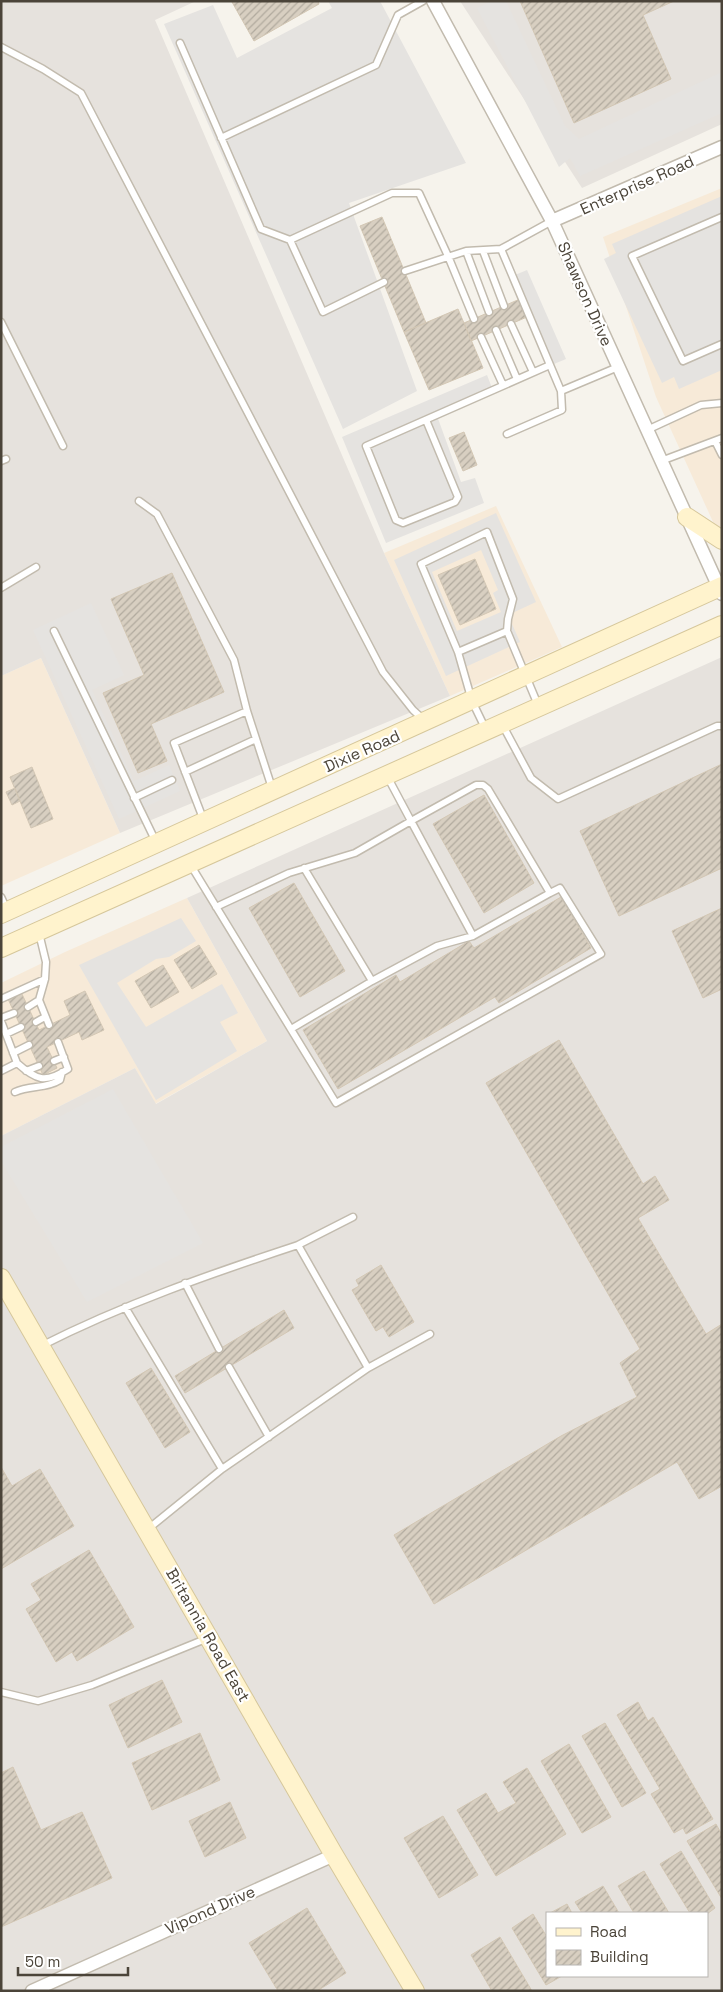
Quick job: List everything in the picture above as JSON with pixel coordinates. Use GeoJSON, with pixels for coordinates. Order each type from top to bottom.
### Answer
{"type":"FeatureCollection","features":[{"type":"Feature","properties":{"kind":"main road"},"geometry":{"type":"LineString","coordinates":[[687,517],[722,540]]}},
{"type":"Feature","properties":{"kind":"main road","name":"Dixie Road"},"geometry":{"type":"LineString","coordinates":[[3,908],[157,844],[721,589]]}},
{"type":"Feature","properties":{"kind":"main road","name":"Dixie Road"},"geometry":{"type":"LineString","coordinates":[[1,948],[722,625]]}},
{"type":"Feature","properties":{"kind":"main road","name":"Britannia Road East"},"geometry":{"type":"LineString","coordinates":[[1,1278],[334,1855],[415,1991]]}},
{"type":"Feature","properties":{"kind":"street","name":"Shawson Drive"},"geometry":{"type":"LineString","coordinates":[[433,1],[552,222],[721,589]]}},
{"type":"Feature","properties":{"kind":"street","name":"Enterprise Road"},"geometry":{"type":"LineString","coordinates":[[552,222],[722,147]]}},
{"type":"Feature","properties":{"kind":"street","name":"Vipond Drive"},"geometry":{"type":"LineString","coordinates":[[32,1991],[334,1855]]}},
{"type":"Feature","properties":{"kind":"lane"},"geometry":{"type":"LineString","coordinates":[[221,138],[376,65],[398,14],[423,1]]}},
{"type":"Feature","properties":{"kind":"lane"},"geometry":{"type":"LineString","coordinates":[[180,43],[261,229],[290,240],[323,312],[384,282]]}},
{"type":"Feature","properties":{"kind":"lane"},"geometry":{"type":"LineString","coordinates":[[1,47],[43,69],[80,93],[383,672],[413,710],[427,722]]}},
{"type":"Feature","properties":{"kind":"lane"},"geometry":{"type":"LineString","coordinates":[[290,240],[392,193],[418,193],[448,256],[474,318]]}},
{"type":"Feature","properties":{"kind":"lane"},"geometry":{"type":"LineString","coordinates":[[722,217],[632,256],[683,361],[722,344]]}},
{"type":"Feature","properties":{"kind":"lane"},"geometry":{"type":"LineString","coordinates":[[405,272],[466,251],[501,249],[552,222]]}},
{"type":"Feature","properties":{"kind":"lane"},"geometry":{"type":"LineString","coordinates":[[501,249],[561,391],[562,410],[507,434]]}},
{"type":"Feature","properties":{"kind":"lane"},"geometry":{"type":"LineString","coordinates":[[466,251],[489,312]]}},
{"type":"Feature","properties":{"kind":"lane"},"geometry":{"type":"LineString","coordinates":[[483,251],[504,306]]}},
{"type":"Feature","properties":{"kind":"lane"},"geometry":{"type":"LineString","coordinates":[[1,322],[63,446]]}},
{"type":"Feature","properties":{"kind":"lane"},"geometry":{"type":"LineString","coordinates":[[511,324],[533,372]]}},
{"type":"Feature","properties":{"kind":"lane"},"geometry":{"type":"LineString","coordinates":[[496,330],[517,380]]}},
{"type":"Feature","properties":{"kind":"lane"},"geometry":{"type":"LineString","coordinates":[[481,337],[503,386]]}},
{"type":"Feature","properties":{"kind":"lane"},"geometry":{"type":"LineString","coordinates":[[426,420],[458,497],[455,502],[402,522],[396,520],[366,446],[550,365]]}},
{"type":"Feature","properties":{"kind":"lane"},"geometry":{"type":"LineString","coordinates":[[561,391],[618,367]]}},
{"type":"Feature","properties":{"kind":"lane"},"geometry":{"type":"LineString","coordinates":[[647,430],[701,405],[722,403]]}},
{"type":"Feature","properties":{"kind":"lane"},"geometry":{"type":"LineString","coordinates":[[661,461],[719,440],[722,455]]}},
{"type":"Feature","properties":{"kind":"lane"},"geometry":{"type":"LineString","coordinates":[[138,502],[157,514],[234,660],[247,711],[274,791]]}},
{"type":"Feature","properties":{"kind":"lane"},"geometry":{"type":"LineString","coordinates":[[538,706],[507,631],[508,619],[514,599],[487,532],[421,564],[458,652],[472,701],[531,778],[558,799],[717,726],[722,726]]}},
{"type":"Feature","properties":{"kind":"lane"},"geometry":{"type":"LineString","coordinates":[[1,588],[36,567]]}},
{"type":"Feature","properties":{"kind":"lane"},"geometry":{"type":"LineString","coordinates":[[54,631],[157,844]]}},
{"type":"Feature","properties":{"kind":"lane"},"geometry":{"type":"LineString","coordinates":[[458,652],[507,631]]}},
{"type":"Feature","properties":{"kind":"lane"},"geometry":{"type":"LineString","coordinates":[[204,822],[174,743],[247,711]]}},
{"type":"Feature","properties":{"kind":"lane"},"geometry":{"type":"LineString","coordinates":[[185,772],[256,739]]}},
{"type":"Feature","properties":{"kind":"lane"},"geometry":{"type":"LineString","coordinates":[[387,774],[473,936]]}},
{"type":"Feature","properties":{"kind":"lane"},"geometry":{"type":"LineString","coordinates":[[134,798],[172,780]]}},
{"type":"Feature","properties":{"kind":"lane"},"geometry":{"type":"LineString","coordinates":[[216,907],[289,873],[355,853],[476,785],[482,785],[488,789],[550,893]]}},
{"type":"Feature","properties":{"kind":"lane"},"geometry":{"type":"LineString","coordinates":[[189,863],[336,1104],[601,954],[560,888],[473,936],[437,946],[372,980],[291,1029]]}},
{"type":"Feature","properties":{"kind":"lane"},"geometry":{"type":"LineString","coordinates":[[304,868],[372,980]]}},
{"type":"Feature","properties":{"kind":"lane"},"geometry":{"type":"LineString","coordinates":[[39,931],[46,962],[45,980],[39,1000],[49,1025]]}},
{"type":"Feature","properties":{"kind":"lane"},"geometry":{"type":"LineString","coordinates":[[1,999],[45,980]]}},
{"type":"Feature","properties":{"kind":"lane"},"geometry":{"type":"LineString","coordinates":[[28,1006],[39,1000]]}},
{"type":"Feature","properties":{"kind":"lane"},"geometry":{"type":"LineString","coordinates":[[14,1012],[1,1020],[17,1063],[32,1076],[42,1080],[68,1069],[58,1042]]}},
{"type":"Feature","properties":{"kind":"lane"},"geometry":{"type":"LineString","coordinates":[[36,1022],[46,1017]]}},
{"type":"Feature","properties":{"kind":"lane"},"geometry":{"type":"LineString","coordinates":[[6,1034],[21,1027]]}},
{"type":"Feature","properties":{"kind":"lane"},"geometry":{"type":"LineString","coordinates":[[13,1052],[29,1045]]}},
{"type":"Feature","properties":{"kind":"lane"},"geometry":{"type":"LineString","coordinates":[[54,1061],[64,1057]]}},
{"type":"Feature","properties":{"kind":"lane"},"geometry":{"type":"LineString","coordinates":[[1,1071],[17,1063]]}},
{"type":"Feature","properties":{"kind":"lane"},"geometry":{"type":"LineString","coordinates":[[26,1071],[39,1066]]}},
{"type":"Feature","properties":{"kind":"lane"},"geometry":{"type":"LineString","coordinates":[[15,1092],[24,1088],[53,1084],[60,1080],[62,1072]]}},
{"type":"Feature","properties":{"kind":"lane"},"geometry":{"type":"LineString","coordinates":[[41,1346],[125,1307],[185,1283],[298,1245],[352,1217]]}},
{"type":"Feature","properties":{"kind":"lane"},"geometry":{"type":"LineString","coordinates":[[298,1245],[368,1368]]}},
{"type":"Feature","properties":{"kind":"lane"},"geometry":{"type":"LineString","coordinates":[[185,1283],[219,1349]]}},
{"type":"Feature","properties":{"kind":"lane"},"geometry":{"type":"LineString","coordinates":[[125,1307],[222,1469]]}},
{"type":"Feature","properties":{"kind":"lane"},"geometry":{"type":"LineString","coordinates":[[147,1529],[222,1469],[368,1368],[430,1334]]}},
{"type":"Feature","properties":{"kind":"lane"},"geometry":{"type":"LineString","coordinates":[[229,1367],[269,1438]]}},
{"type":"Feature","properties":{"kind":"lane"},"geometry":{"type":"LineString","coordinates":[[1,1692],[38,1701],[92,1685],[209,1637]]}},
{"type":"Feature","properties":{"kind":"shaded area"},"geometry":{"type":"Polygon","coordinates":[[[1,1],[196,1],[155,20],[384,553],[450,696],[120,833],[41,658],[1,676],[1,1]]]}},
{"type":"Feature","properties":{"kind":"shaded area"},"geometry":{"type":"Polygon","coordinates":[[[328,1],[380,1],[466,163],[349,203],[417,391],[343,429],[164,24],[213,5],[237,58],[332,8],[328,1]]]}},
{"type":"Feature","properties":{"kind":"shaded area"},"geometry":{"type":"Polygon","coordinates":[[[460,1],[722,1],[722,124],[582,188],[460,1]]]}},
{"type":"Feature","properties":{"kind":"shaded area"},"geometry":{"type":"Polygon","coordinates":[[[492,1],[506,1],[565,126],[579,139],[722,72],[722,113],[580,176],[570,158],[559,167],[477,8],[492,1]]]}},
{"type":"Feature","properties":{"kind":"shaded area"},"geometry":{"type":"Polygon","coordinates":[[[722,188],[722,529],[714,524],[656,397],[603,237],[722,188]]]}},
{"type":"Feature","properties":{"kind":"shaded area"},"geometry":{"type":"Polygon","coordinates":[[[722,196],[722,370],[679,389],[674,377],[662,383],[604,259],[616,253],[612,244],[722,196]]]}},
{"type":"Feature","properties":{"kind":"shaded area"},"geometry":{"type":"Polygon","coordinates":[[[527,270],[566,359],[554,364],[515,275],[527,270]]]}},
{"type":"Feature","properties":{"kind":"shaded area"},"geometry":{"type":"Polygon","coordinates":[[[487,375],[492,388],[436,413],[461,482],[475,478],[484,503],[386,543],[342,437],[487,375]]]}},
{"type":"Feature","properties":{"kind":"shaded area"},"geometry":{"type":"Polygon","coordinates":[[[496,506],[562,647],[450,696],[384,553],[496,506]]]}},
{"type":"Feature","properties":{"kind":"shaded area"},"geometry":{"type":"Polygon","coordinates":[[[496,513],[536,602],[508,615],[520,642],[446,676],[394,560],[496,513]],[[481,550],[432,572],[457,631],[501,612],[493,593],[498,590],[481,550]]]}},
{"type":"Feature","properties":{"kind":"shaded area"},"geometry":{"type":"Polygon","coordinates":[[[91,603],[124,675],[92,690],[134,781],[169,765],[180,791],[119,819],[33,630],[91,603]]]}},
{"type":"Feature","properties":{"kind":"shaded area"},"geometry":{"type":"Polygon","coordinates":[[[722,657],[722,1991],[1,1991],[1,1136],[135,1068],[156,1104],[267,1041],[187,898],[722,657]]]}},
{"type":"Feature","properties":{"kind":"shaded area"},"geometry":{"type":"Polygon","coordinates":[[[41,658],[120,833],[1,886],[1,676],[41,658]]]}},
{"type":"Feature","properties":{"kind":"shaded area"},"geometry":{"type":"Polygon","coordinates":[[[187,898],[267,1041],[155,1104],[135,1068],[1,1136],[1,983],[65,952],[187,898]]]}},
{"type":"Feature","properties":{"kind":"shaded area"},"geometry":{"type":"Polygon","coordinates":[[[181,918],[196,941],[169,957],[156,959],[117,983],[146,1027],[222,984],[238,1013],[220,1022],[237,1051],[156,1100],[79,965],[181,918]]]}},
{"type":"Feature","properties":{"kind":"shaded area"},"geometry":{"type":"Polygon","coordinates":[[[113,1089],[203,1243],[87,1302],[1,1161],[1,1147],[113,1089]]]}},
{"type":"Feature","properties":{"kind":"building"},"geometry":{"type":"Polygon","coordinates":[[[318,1],[319,4],[254,41],[232,2],[318,1]]]}},
{"type":"Feature","properties":{"kind":"building"},"geometry":{"type":"Polygon","coordinates":[[[520,1],[674,1],[643,15],[671,79],[574,123],[520,1]]]}},
{"type":"Feature","properties":{"kind":"building"},"geometry":{"type":"Polygon","coordinates":[[[382,217],[426,323],[404,332],[360,226],[382,217]]]}},
{"type":"Feature","properties":{"kind":"building"},"geometry":{"type":"Polygon","coordinates":[[[520,299],[527,317],[471,341],[464,323],[520,299]]]}},
{"type":"Feature","properties":{"kind":"building"},"geometry":{"type":"Polygon","coordinates":[[[458,309],[483,368],[429,390],[404,332],[458,309]]]}},
{"type":"Feature","properties":{"kind":"building"},"geometry":{"type":"Polygon","coordinates":[[[464,432],[477,465],[463,471],[449,438],[464,432]]]}},
{"type":"Feature","properties":{"kind":"building"},"geometry":{"type":"Polygon","coordinates":[[[475,559],[496,609],[460,625],[438,575],[475,559]]]}},
{"type":"Feature","properties":{"kind":"building"},"geometry":{"type":"Polygon","coordinates":[[[172,573],[224,692],[151,724],[167,761],[138,773],[103,693],[144,675],[111,599],[172,573]]]}},
{"type":"Feature","properties":{"kind":"building"},"geometry":{"type":"Polygon","coordinates":[[[722,764],[722,868],[619,916],[580,831],[722,764]]]}},
{"type":"Feature","properties":{"kind":"building"},"geometry":{"type":"Polygon","coordinates":[[[32,767],[53,819],[31,828],[10,777],[32,767]]]}},
{"type":"Feature","properties":{"kind":"building"},"geometry":{"type":"Polygon","coordinates":[[[15,788],[20,801],[12,805],[6,792],[15,788]]]}},
{"type":"Feature","properties":{"kind":"building"},"geometry":{"type":"Polygon","coordinates":[[[484,795],[534,883],[484,913],[433,824],[484,795]]]}},
{"type":"Feature","properties":{"kind":"building"},"geometry":{"type":"Polygon","coordinates":[[[294,883],[345,971],[300,997],[249,908],[294,883]]]}},
{"type":"Feature","properties":{"kind":"building"},"geometry":{"type":"Polygon","coordinates":[[[561,897],[591,948],[499,1003],[495,997],[338,1089],[303,1030],[396,975],[400,982],[469,941],[474,948],[561,897]]]}},
{"type":"Feature","properties":{"kind":"building"},"geometry":{"type":"Polygon","coordinates":[[[722,908],[722,989],[703,998],[672,931],[722,908]]]}},
{"type":"Feature","properties":{"kind":"building"},"geometry":{"type":"Polygon","coordinates":[[[199,945],[217,974],[192,989],[174,960],[199,945]]]}},
{"type":"Feature","properties":{"kind":"building"},"geometry":{"type":"Polygon","coordinates":[[[163,965],[179,992],[151,1008],[135,981],[163,965]]]}},
{"type":"Feature","properties":{"kind":"building"},"geometry":{"type":"Polygon","coordinates":[[[85,991],[104,1030],[82,1040],[79,1032],[47,1047],[57,1068],[43,1075],[8,999],[21,992],[39,1030],[70,1015],[64,1001],[85,991]]]}},
{"type":"Feature","properties":{"kind":"building"},"geometry":{"type":"Polygon","coordinates":[[[559,1040],[643,1184],[655,1176],[669,1200],[638,1218],[706,1334],[722,1324],[722,1486],[699,1499],[677,1462],[434,1604],[394,1535],[561,1436],[637,1397],[620,1363],[640,1349],[486,1083],[559,1040]]]}},
{"type":"Feature","properties":{"kind":"building"},"geometry":{"type":"Polygon","coordinates":[[[381,1265],[414,1322],[389,1337],[383,1327],[376,1331],[352,1290],[359,1286],[356,1280],[381,1265]]]}},
{"type":"Feature","properties":{"kind":"building"},"geometry":{"type":"Polygon","coordinates":[[[284,1310],[294,1328],[185,1393],[175,1376],[284,1310]]]}},
{"type":"Feature","properties":{"kind":"building"},"geometry":{"type":"Polygon","coordinates":[[[151,1368],[190,1432],[165,1448],[126,1383],[151,1368]]]}},
{"type":"Feature","properties":{"kind":"building"},"geometry":{"type":"Polygon","coordinates":[[[1,1467],[12,1486],[40,1469],[74,1526],[1,1569],[1,1467]]]}},
{"type":"Feature","properties":{"kind":"building"},"geometry":{"type":"Polygon","coordinates":[[[89,1550],[134,1627],[77,1661],[72,1652],[56,1662],[26,1609],[41,1600],[31,1584],[89,1550]]]}},
{"type":"Feature","properties":{"kind":"building"},"geometry":{"type":"Polygon","coordinates":[[[162,1680],[182,1722],[128,1748],[109,1705],[162,1680]]]}},
{"type":"Feature","properties":{"kind":"building"},"geometry":{"type":"Polygon","coordinates":[[[638,1702],[648,1721],[653,1717],[713,1819],[686,1834],[683,1828],[674,1833],[651,1794],[660,1789],[617,1715],[638,1702]]]}},
{"type":"Feature","properties":{"kind":"building"},"geometry":{"type":"Polygon","coordinates":[[[605,1723],[646,1793],[622,1807],[582,1736],[605,1723]]]}},
{"type":"Feature","properties":{"kind":"building"},"geometry":{"type":"Polygon","coordinates":[[[200,1733],[220,1780],[152,1810],[132,1763],[200,1733]]]}},
{"type":"Feature","properties":{"kind":"building"},"geometry":{"type":"Polygon","coordinates":[[[569,1744],[611,1817],[582,1833],[541,1761],[569,1744]]]}},
{"type":"Feature","properties":{"kind":"building"},"geometry":{"type":"Polygon","coordinates":[[[13,1767],[41,1830],[82,1812],[112,1878],[1,1927],[1,1773],[13,1767]]]}},
{"type":"Feature","properties":{"kind":"building"},"geometry":{"type":"Polygon","coordinates":[[[527,1768],[566,1834],[496,1876],[457,1810],[486,1793],[498,1813],[516,1803],[503,1782],[527,1768]]]}},
{"type":"Feature","properties":{"kind":"building"},"geometry":{"type":"Polygon","coordinates":[[[230,1802],[246,1838],[205,1857],[189,1821],[230,1802]]]}},
{"type":"Feature","properties":{"kind":"building"},"geometry":{"type":"Polygon","coordinates":[[[443,1816],[478,1875],[439,1898],[404,1838],[443,1816]]]}},
{"type":"Feature","properties":{"kind":"building"},"geometry":{"type":"Polygon","coordinates":[[[716,1824],[722,1835],[722,1899],[687,1841],[716,1824]]]}},
{"type":"Feature","properties":{"kind":"building"},"geometry":{"type":"Polygon","coordinates":[[[681,1851],[715,1908],[708,1913],[689,1912],[660,1864],[681,1851]]]}},
{"type":"Feature","properties":{"kind":"building"},"geometry":{"type":"Polygon","coordinates":[[[644,1871],[668,1912],[633,1912],[618,1886],[644,1871]]]}},
{"type":"Feature","properties":{"kind":"building"},"geometry":{"type":"Polygon","coordinates":[[[603,1886],[618,1912],[581,1912],[575,1902],[603,1886]]]}},
{"type":"Feature","properties":{"kind":"building"},"geometry":{"type":"Polygon","coordinates":[[[567,1904],[571,1912],[552,1912],[567,1904]]]}},
{"type":"Feature","properties":{"kind":"building"},"geometry":{"type":"Polygon","coordinates":[[[307,1908],[346,1973],[317,1991],[278,1991],[249,1943],[307,1908]]]}},
{"type":"Feature","properties":{"kind":"building"},"geometry":{"type":"Polygon","coordinates":[[[533,1914],[546,1935],[546,1977],[560,1977],[546,1985],[512,1928],[533,1914]]]}},
{"type":"Feature","properties":{"kind":"building"},"geometry":{"type":"Polygon","coordinates":[[[500,1937],[532,1991],[492,1991],[471,1955],[500,1937]]]}}]}
